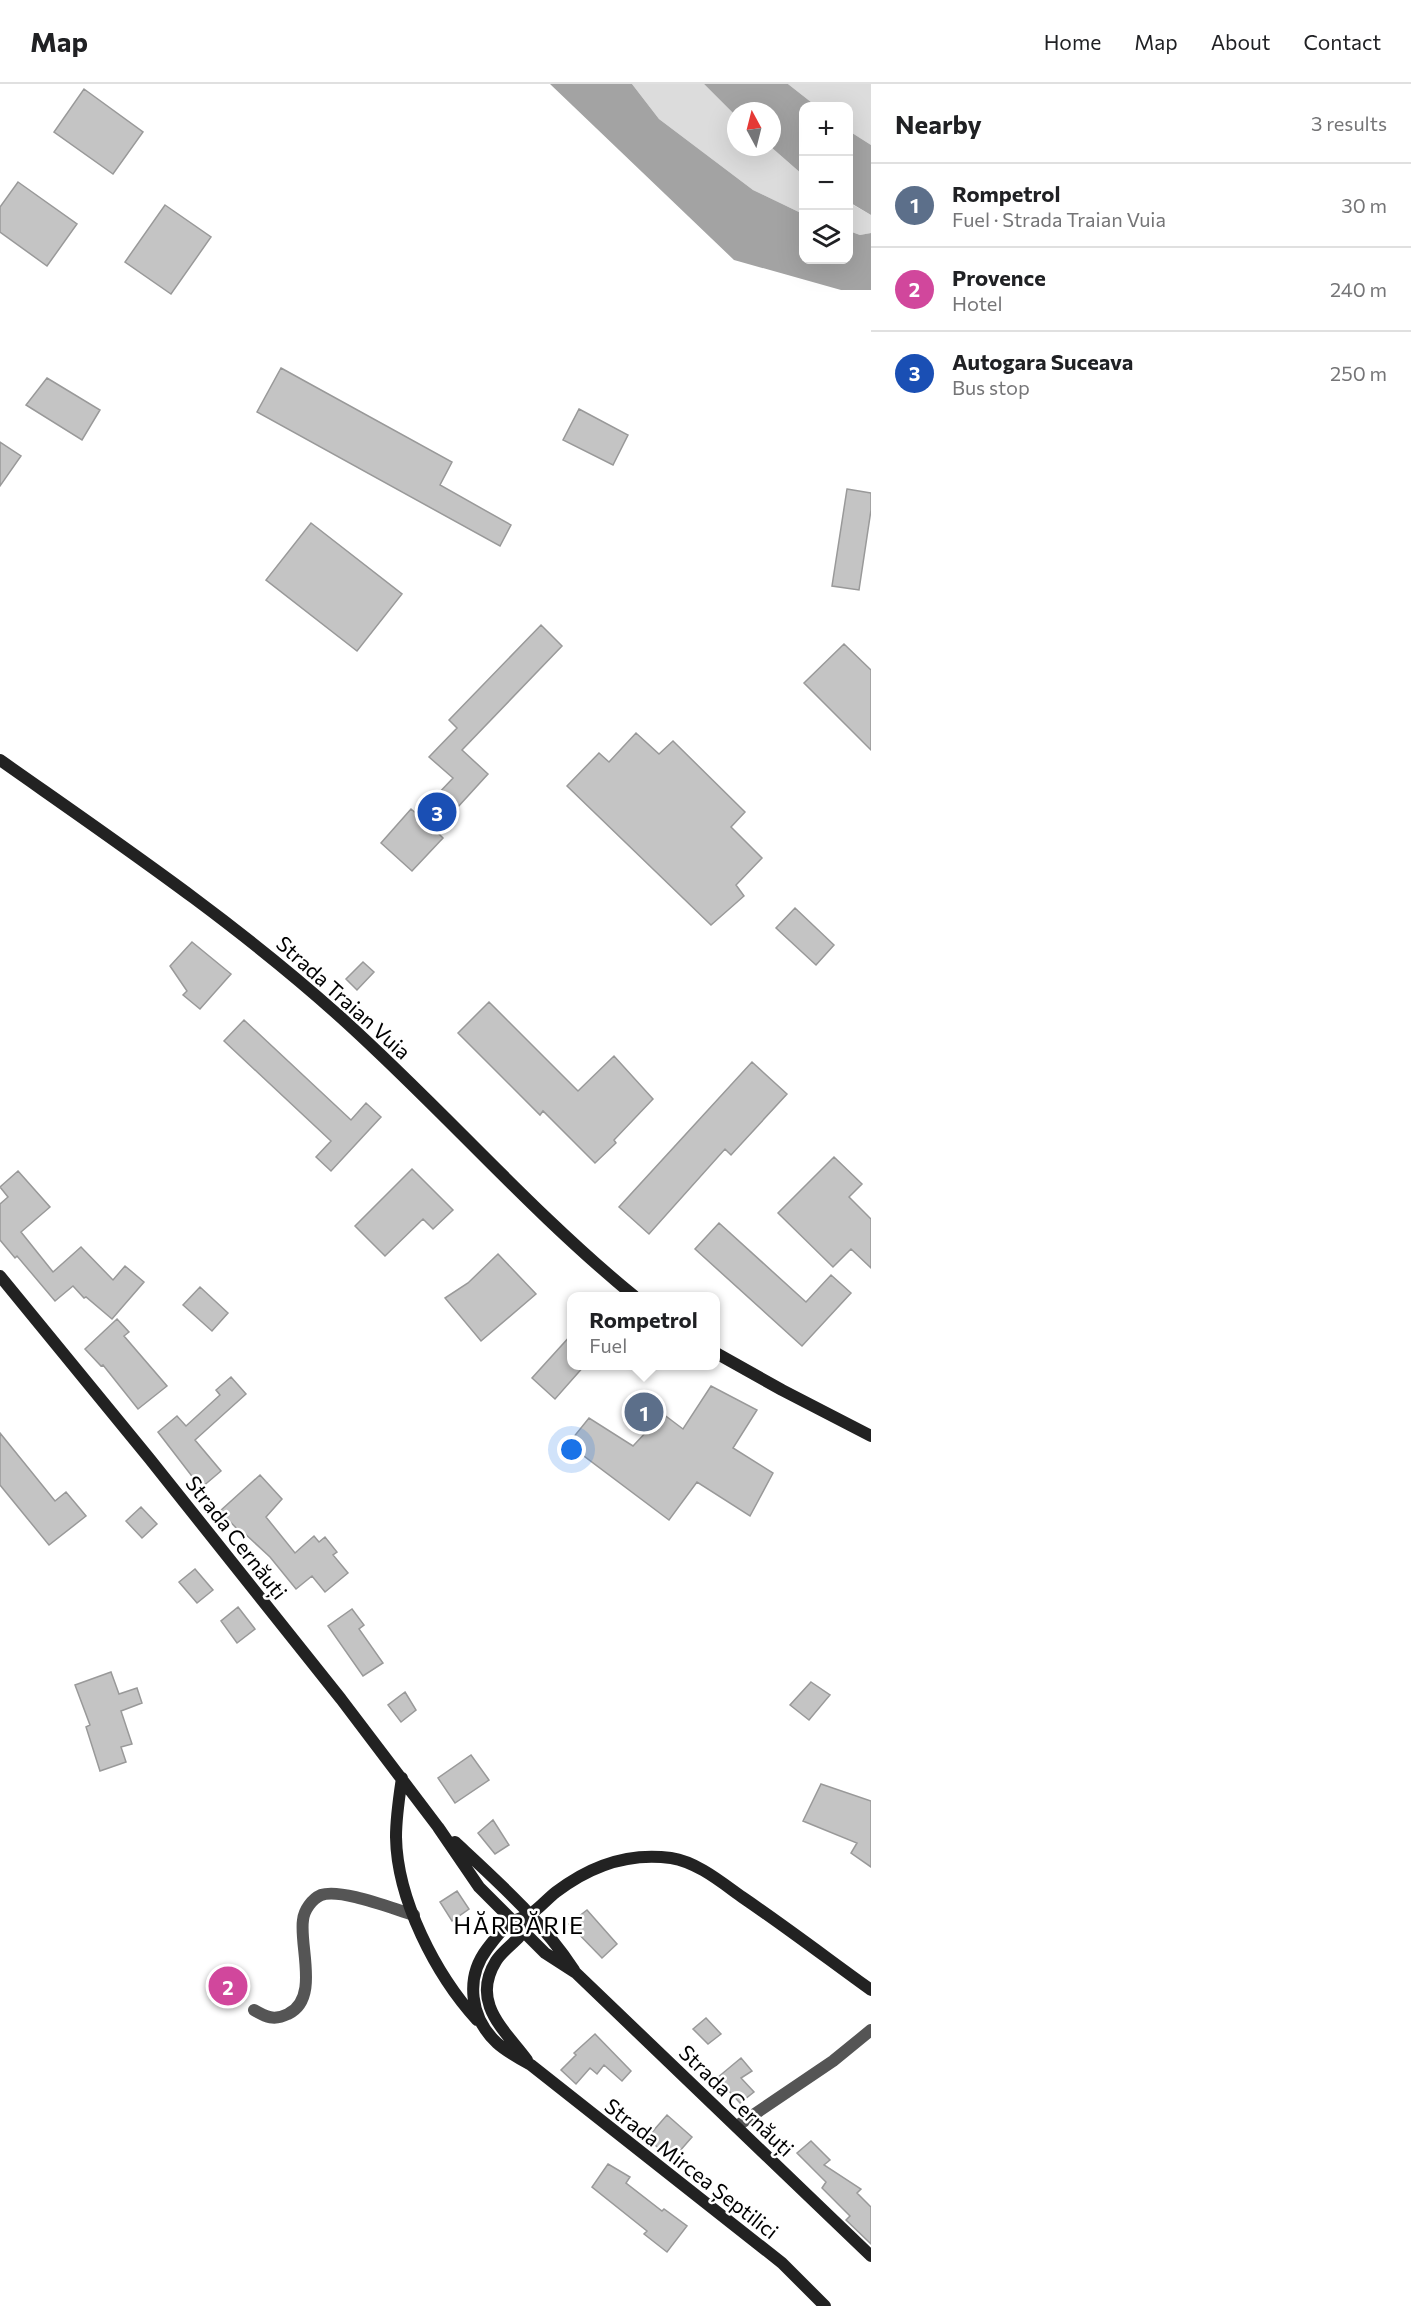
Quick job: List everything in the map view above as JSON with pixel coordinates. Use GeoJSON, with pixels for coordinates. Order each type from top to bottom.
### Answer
{"type":"FeatureCollection","features":[{"type":"Feature","properties":{"kind":"street","name":"Strada Traian Vuia"},"geometry":{"type":"LineString","coordinates":[[0,760],[172,882],[299,981],[442,1113],[563,1234],[629,1292]]}},
{"type":"Feature","properties":{"kind":"street","name":"Strada Cernăuți"},"geometry":{"type":"LineString","coordinates":[[0,1275],[149,1458],[402,1778],[479,1887],[545,1953],[576,1973],[871,2256]]}},
{"type":"Feature","properties":{"kind":"street"},"geometry":{"type":"LineString","coordinates":[[720,1355],[871,1436]]}},
{"type":"Feature","properties":{"kind":"street"},"geometry":{"type":"LineString","coordinates":[[402,1778],[397,1809],[396,1839],[399,1863],[414,1916],[443,1976],[458,1999],[485,2029]]}},
{"type":"Feature","properties":{"kind":"street","name":"Strada Cernăuți"},"geometry":{"type":"LineString","coordinates":[[438,1827],[491,1876],[556,1942],[576,1973]]}},
{"type":"Feature","properties":{"kind":"street"},"geometry":{"type":"LineString","coordinates":[[529,1915],[570,1881],[616,1860],[645,1856],[673,1859],[712,1876],[871,1990]]}},
{"type":"Feature","properties":{"kind":"street"},"geometry":{"type":"LineString","coordinates":[[254,2010],[268,2018],[277,2018],[293,2011],[300,2002],[305,1990],[306,1967],[303,1918],[313,1900],[321,1895],[334,1892],[414,1916]]}},
{"type":"Feature","properties":{"kind":"street","name":"Strada Mircea Șeptilici"},"geometry":{"type":"LineString","coordinates":[[529,1915],[512,1922],[494,1940],[481,1958],[474,1974],[473,1998],[485,2029],[497,2042],[531,2066],[782,2263],[825,2306]]}},
{"type":"Feature","properties":{"kind":"street","name":"Strada Mircea Șeptilici"},"geometry":{"type":"LineString","coordinates":[[529,1915],[523,1933],[495,1962],[487,1991],[490,2009],[496,2023],[531,2066]]}},
{"type":"Feature","properties":{"kind":"street"},"geometry":{"type":"LineString","coordinates":[[737,2126],[833,2061],[871,2030]]}},
{"type":"Feature","properties":{"kind":"shaded area"},"geometry":{"type":"Polygon","coordinates":[[[550,84],[632,84],[659,119],[753,190],[799,212],[799,264],[853,264],[853,232],[860,235],[871,233],[871,290],[841,290],[734,260],[550,84]]]}},
{"type":"Feature","properties":{"kind":"shaded area"},"geometry":{"type":"Polygon","coordinates":[[[632,84],[704,84],[727,107],[727,156],[781,156],[799,172],[799,212],[753,190],[659,119],[632,84]]]}},
{"type":"Feature","properties":{"kind":"shaded area"},"geometry":{"type":"Polygon","coordinates":[[[704,84],[788,84],[811,102],[799,102],[799,172],[781,156],[781,102],[727,102],[727,107],[704,84]]]}},
{"type":"Feature","properties":{"kind":"shaded area"},"geometry":{"type":"Polygon","coordinates":[[[788,84],[871,84],[871,145],[853,134],[853,102],[811,102],[788,84]]]}},
{"type":"Feature","properties":{"kind":"shaded area"},"geometry":{"type":"Polygon","coordinates":[[[853,134],[871,145],[871,215],[853,204],[853,134]]]}},
{"type":"Feature","properties":{"kind":"shaded area"},"geometry":{"type":"Polygon","coordinates":[[[853,205],[871,215],[871,233],[860,235],[853,232],[853,205]]]}},
{"type":"Feature","properties":{"kind":"building"},"geometry":{"type":"Polygon","coordinates":[[[84,89],[143,132],[113,174],[54,132],[84,89]]]}},
{"type":"Feature","properties":{"kind":"building"},"geometry":{"type":"Polygon","coordinates":[[[18,182],[77,224],[47,266],[0,232],[0,207],[18,182]]]}},
{"type":"Feature","properties":{"kind":"building"},"geometry":{"type":"Polygon","coordinates":[[[165,205],[211,237],[171,294],[125,262],[165,205]]]}},
{"type":"Feature","properties":{"kind":"building"},"geometry":{"type":"Polygon","coordinates":[[[281,368],[452,462],[440,485],[511,525],[500,546],[257,412],[281,368]]]}},
{"type":"Feature","properties":{"kind":"building"},"geometry":{"type":"Polygon","coordinates":[[[47,378],[100,410],[82,440],[26,405],[47,378]]]}},
{"type":"Feature","properties":{"kind":"building"},"geometry":{"type":"Polygon","coordinates":[[[579,409],[628,435],[613,465],[563,440],[579,409]]]}},
{"type":"Feature","properties":{"kind":"building"},"geometry":{"type":"Polygon","coordinates":[[[0,442],[21,456],[0,486],[0,442]]]}},
{"type":"Feature","properties":{"kind":"building"},"geometry":{"type":"Polygon","coordinates":[[[847,489],[871,493],[871,510],[859,590],[832,586],[847,489]]]}},
{"type":"Feature","properties":{"kind":"building"},"geometry":{"type":"Polygon","coordinates":[[[311,523],[402,594],[357,651],[266,580],[311,523]]]}},
{"type":"Feature","properties":{"kind":"building"},"geometry":{"type":"Polygon","coordinates":[[[541,625],[562,646],[462,750],[488,774],[436,831],[443,838],[412,871],[381,843],[411,809],[418,815],[453,778],[429,757],[457,728],[449,720],[541,625]]]}},
{"type":"Feature","properties":{"kind":"building"},"geometry":{"type":"Polygon","coordinates":[[[844,644],[871,670],[871,750],[804,683],[844,644]]]}},
{"type":"Feature","properties":{"kind":"building"},"geometry":{"type":"Polygon","coordinates":[[[636,733],[659,754],[673,741],[745,812],[731,827],[762,858],[736,885],[744,896],[711,925],[567,786],[599,753],[609,762],[636,733]]]}},
{"type":"Feature","properties":{"kind":"building"},"geometry":{"type":"Polygon","coordinates":[[[795,908],[834,945],[816,965],[776,928],[795,908]]]}},
{"type":"Feature","properties":{"kind":"building"},"geometry":{"type":"Polygon","coordinates":[[[192,942],[231,974],[200,1009],[183,995],[187,991],[170,966],[192,942]]]}},
{"type":"Feature","properties":{"kind":"building"},"geometry":{"type":"Polygon","coordinates":[[[363,962],[374,972],[357,990],[346,979],[363,962]]]}},
{"type":"Feature","properties":{"kind":"building"},"geometry":{"type":"Polygon","coordinates":[[[489,1002],[578,1091],[614,1056],[653,1099],[614,1140],[616,1143],[595,1163],[543,1111],[540,1115],[458,1033],[489,1002]]]}},
{"type":"Feature","properties":{"kind":"building"},"geometry":{"type":"Polygon","coordinates":[[[244,1020],[351,1120],[366,1103],[381,1117],[331,1171],[316,1157],[331,1141],[224,1041],[244,1020]]]}},
{"type":"Feature","properties":{"kind":"building"},"geometry":{"type":"Polygon","coordinates":[[[752,1062],[787,1094],[731,1155],[725,1149],[649,1234],[619,1207],[752,1062]]]}},
{"type":"Feature","properties":{"kind":"building"},"geometry":{"type":"Polygon","coordinates":[[[834,1157],[862,1184],[849,1197],[871,1219],[871,1268],[851,1249],[833,1267],[778,1213],[834,1157]]]}},
{"type":"Feature","properties":{"kind":"building"},"geometry":{"type":"Polygon","coordinates":[[[412,1169],[453,1210],[433,1229],[423,1219],[385,1256],[355,1226],[412,1169]]]}},
{"type":"Feature","properties":{"kind":"building"},"geometry":{"type":"Polygon","coordinates":[[[18,1171],[50,1207],[21,1232],[53,1272],[81,1247],[113,1280],[125,1266],[144,1282],[112,1319],[86,1297],[84,1298],[73,1286],[55,1301],[17,1256],[15,1258],[0,1240],[0,1204],[8,1197],[0,1187],[18,1171]]]}},
{"type":"Feature","properties":{"kind":"building"},"geometry":{"type":"Polygon","coordinates":[[[719,1223],[806,1302],[831,1275],[851,1293],[802,1346],[695,1249],[719,1223]]]}},
{"type":"Feature","properties":{"kind":"building"},"geometry":{"type":"Polygon","coordinates":[[[498,1254],[536,1294],[481,1341],[445,1298],[468,1283],[498,1254]]]}},
{"type":"Feature","properties":{"kind":"building"},"geometry":{"type":"Polygon","coordinates":[[[200,1287],[228,1313],[212,1331],[183,1305],[200,1287]]]}},
{"type":"Feature","properties":{"kind":"building"},"geometry":{"type":"Polygon","coordinates":[[[117,1319],[129,1332],[124,1336],[167,1386],[138,1409],[103,1365],[101,1366],[85,1349],[117,1319]]]}},
{"type":"Feature","properties":{"kind":"building"},"geometry":{"type":"Polygon","coordinates":[[[567,1340],[567,1370],[581,1370],[555,1399],[532,1378],[567,1340]]]}},
{"type":"Feature","properties":{"kind":"building"},"geometry":{"type":"Polygon","coordinates":[[[231,1377],[246,1394],[195,1440],[221,1471],[201,1488],[158,1432],[177,1416],[186,1426],[220,1395],[216,1390],[231,1377]]]}},
{"type":"Feature","properties":{"kind":"building"},"geometry":{"type":"Polygon","coordinates":[[[711,1386],[757,1410],[733,1448],[773,1473],[750,1516],[697,1482],[669,1520],[568,1444],[589,1418],[633,1446],[663,1414],[683,1429],[711,1386]]]}},
{"type":"Feature","properties":{"kind":"building"},"geometry":{"type":"Polygon","coordinates":[[[0,1433],[55,1501],[66,1492],[86,1516],[49,1545],[0,1485],[0,1433]]]}},
{"type":"Feature","properties":{"kind":"building"},"geometry":{"type":"Polygon","coordinates":[[[260,1475],[282,1499],[266,1517],[295,1553],[314,1536],[319,1542],[325,1537],[337,1552],[333,1555],[348,1573],[325,1592],[312,1576],[296,1589],[270,1557],[242,1531],[240,1532],[220,1511],[260,1475]]]}},
{"type":"Feature","properties":{"kind":"building"},"geometry":{"type":"Polygon","coordinates":[[[141,1507],[157,1524],[142,1538],[126,1521],[141,1507]]]}},
{"type":"Feature","properties":{"kind":"building"},"geometry":{"type":"Polygon","coordinates":[[[195,1569],[213,1590],[197,1603],[179,1582],[195,1569]]]}},
{"type":"Feature","properties":{"kind":"building"},"geometry":{"type":"Polygon","coordinates":[[[238,1607],[255,1629],[237,1643],[221,1621],[238,1607]]]}},
{"type":"Feature","properties":{"kind":"building"},"geometry":{"type":"Polygon","coordinates":[[[352,1609],[364,1625],[359,1629],[383,1663],[363,1676],[328,1626],[352,1609]]]}},
{"type":"Feature","properties":{"kind":"building"},"geometry":{"type":"Polygon","coordinates":[[[111,1672],[119,1694],[137,1688],[142,1703],[121,1711],[132,1744],[121,1747],[126,1762],[100,1771],[86,1727],[90,1725],[75,1685],[111,1672]]]}},
{"type":"Feature","properties":{"kind":"building"},"geometry":{"type":"Polygon","coordinates":[[[811,1682],[830,1695],[809,1720],[790,1705],[811,1682]]]}},
{"type":"Feature","properties":{"kind":"building"},"geometry":{"type":"Polygon","coordinates":[[[405,1692],[416,1710],[401,1722],[388,1705],[405,1692]]]}},
{"type":"Feature","properties":{"kind":"building"},"geometry":{"type":"Polygon","coordinates":[[[471,1755],[489,1780],[455,1803],[438,1778],[471,1755]]]}},
{"type":"Feature","properties":{"kind":"building"},"geometry":{"type":"Polygon","coordinates":[[[821,1784],[871,1801],[871,1867],[851,1853],[857,1843],[803,1821],[821,1784]]]}},
{"type":"Feature","properties":{"kind":"building"},"geometry":{"type":"Polygon","coordinates":[[[493,1820],[509,1845],[495,1854],[478,1833],[493,1820]]]}},
{"type":"Feature","properties":{"kind":"building"},"geometry":{"type":"Polygon","coordinates":[[[457,1891],[469,1909],[452,1921],[440,1902],[457,1891]]]}},
{"type":"Feature","properties":{"kind":"building"},"geometry":{"type":"Polygon","coordinates":[[[587,1910],[617,1944],[602,1958],[569,1924],[587,1910]]]}},
{"type":"Feature","properties":{"kind":"building"},"geometry":{"type":"Polygon","coordinates":[[[706,2018],[721,2034],[708,2044],[693,2029],[706,2018]]]}},
{"type":"Feature","properties":{"kind":"building"},"geometry":{"type":"Polygon","coordinates":[[[595,2034],[631,2071],[622,2081],[604,2065],[597,2074],[590,2068],[576,2084],[561,2070],[576,2055],[574,2053],[595,2034]]]}},
{"type":"Feature","properties":{"kind":"building"},"geometry":{"type":"Polygon","coordinates":[[[741,2058],[752,2071],[741,2078],[754,2092],[740,2103],[717,2078],[741,2058]]]}},
{"type":"Feature","properties":{"kind":"building"},"geometry":{"type":"Polygon","coordinates":[[[667,2115],[692,2137],[672,2160],[647,2138],[667,2115]]]}},
{"type":"Feature","properties":{"kind":"building"},"geometry":{"type":"Polygon","coordinates":[[[811,2141],[830,2160],[824,2165],[861,2189],[857,2193],[871,2207],[871,2244],[846,2220],[850,2216],[822,2188],[826,2182],[797,2153],[811,2141]]]}},
{"type":"Feature","properties":{"kind":"building"},"geometry":{"type":"Polygon","coordinates":[[[608,2164],[630,2177],[626,2183],[662,2211],[664,2209],[687,2226],[667,2252],[644,2234],[647,2231],[592,2187],[608,2164]]]}},
{"type":"Feature","properties":{"kind":"place","name":"Autogara Suceava"},"geometry":{"type":"Point","coordinates":[437,812]}},
{"type":"Feature","properties":{"kind":"place","name":"Rompetrol"},"geometry":{"type":"Point","coordinates":[644,1412]}},
{"type":"Feature","properties":{"kind":"place","name":"Provence"},"geometry":{"type":"Point","coordinates":[228,1986]}},
{"type":"Feature","properties":{"kind":"district","name":"HĂRBĂRIE"},"geometry":{"type":"Point","coordinates":[519,1924]}}]}
